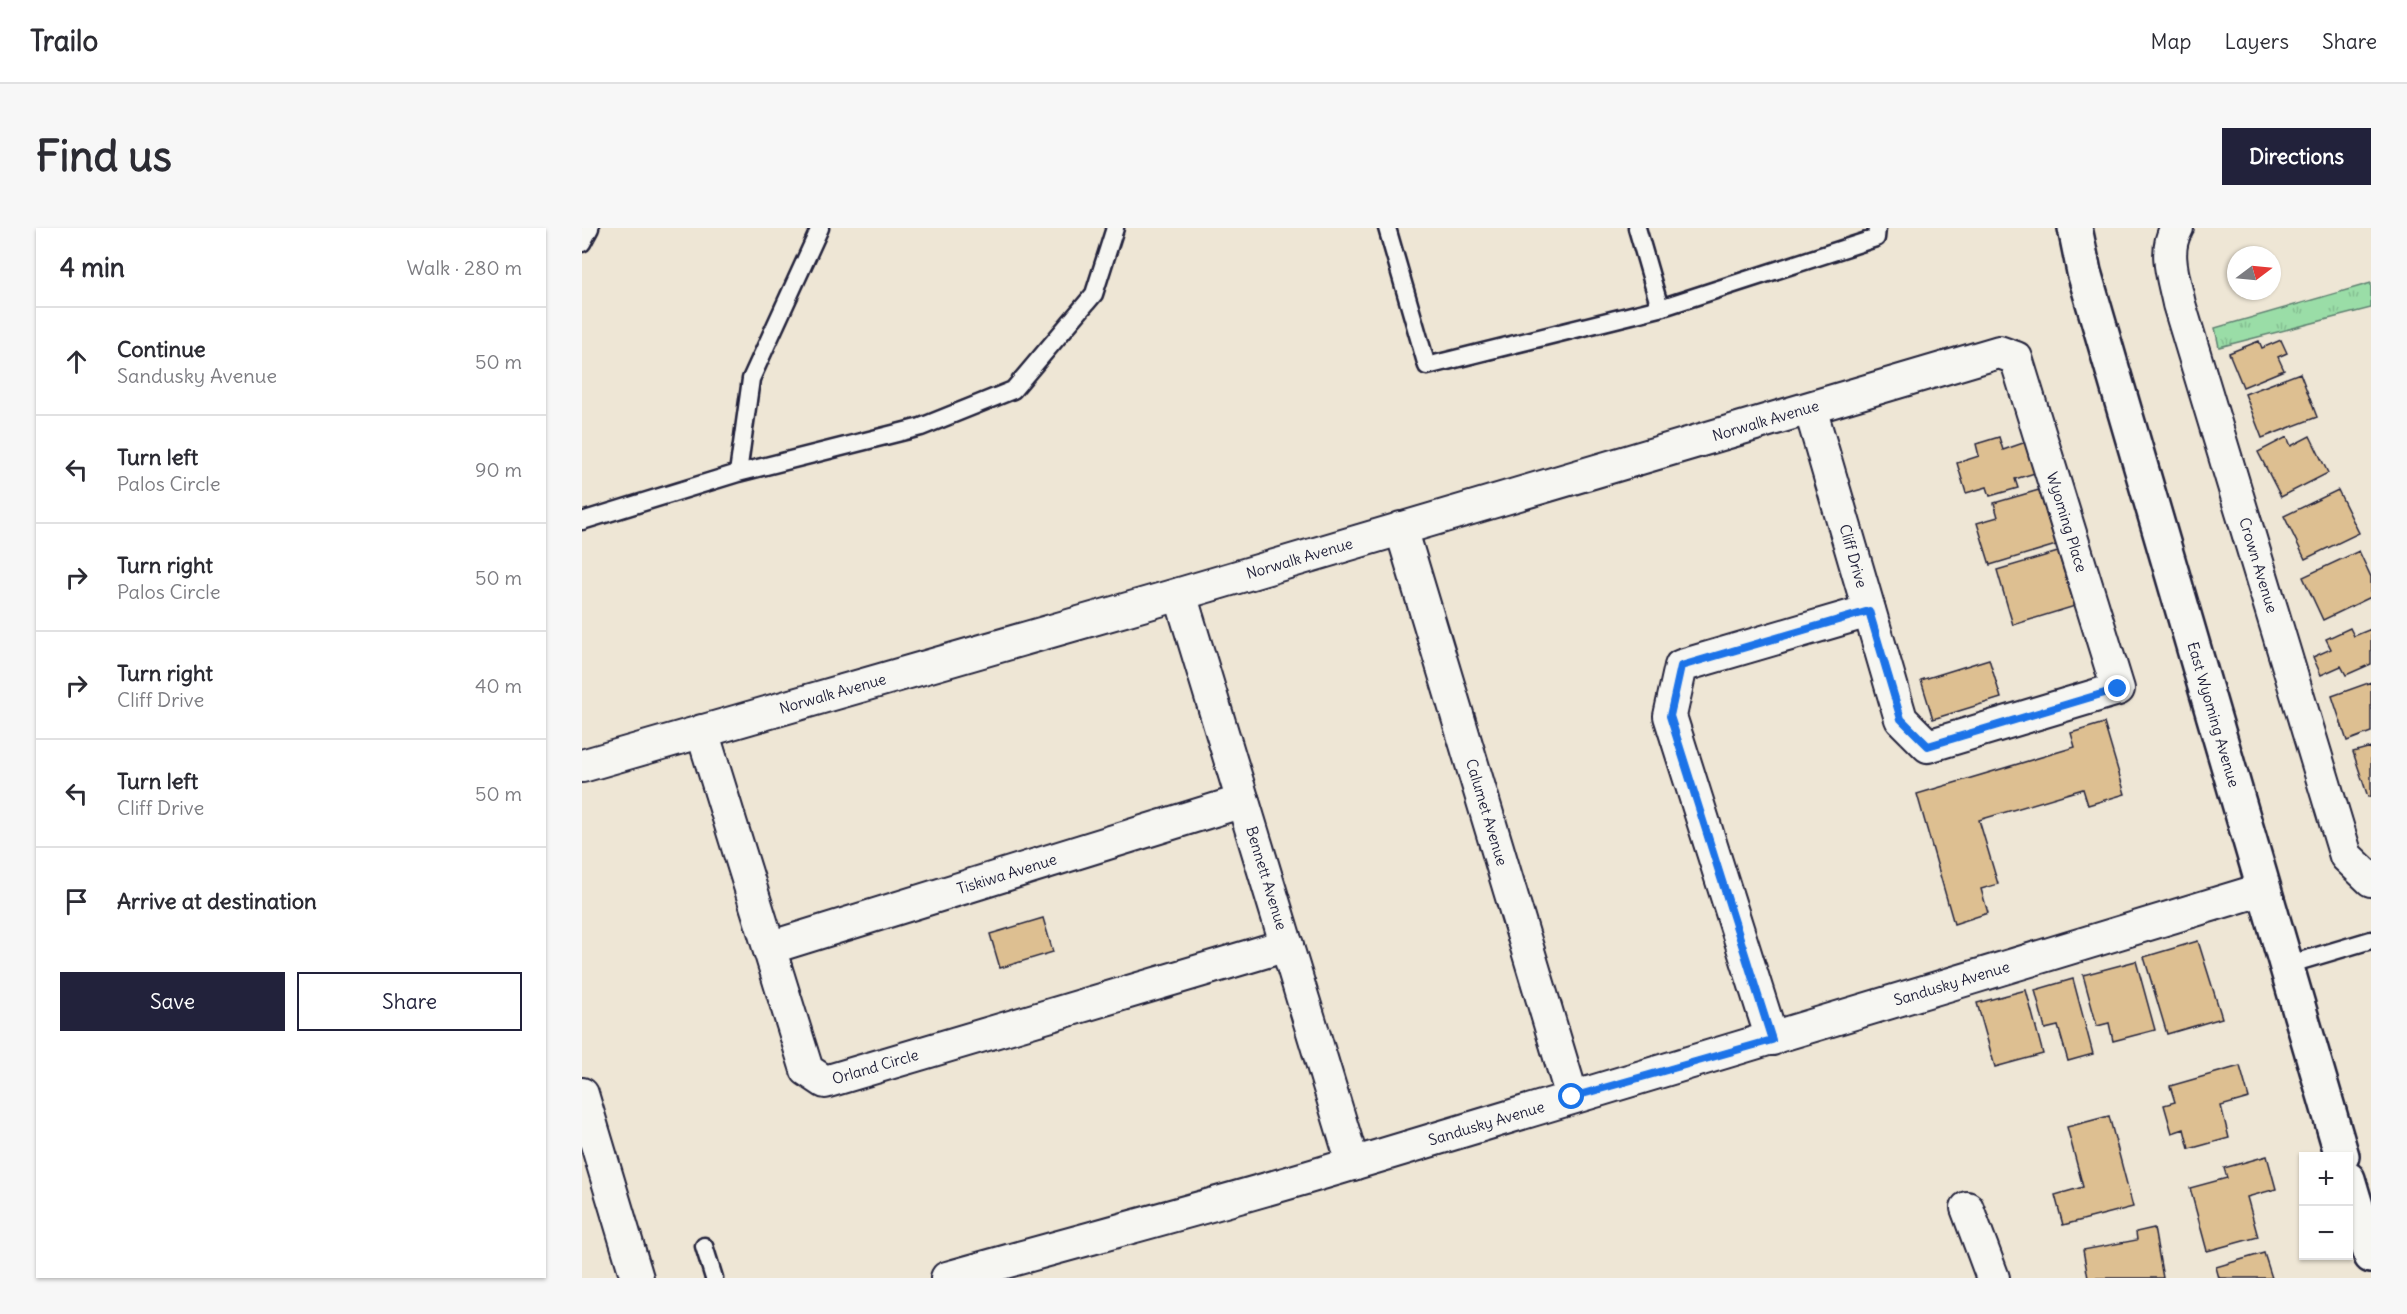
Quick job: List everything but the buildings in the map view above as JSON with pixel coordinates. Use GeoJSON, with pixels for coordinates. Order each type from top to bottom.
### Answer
{"type":"FeatureCollection","features":[{"type":"Feature","properties":{"kind":"street","name":"East Wyoming Avenue"},"geometry":{"type":"LineString","coordinates":[[2066,228],[2084,272]]}},
{"type":"Feature","properties":{"kind":"street","name":"East Wyoming Avenue"},"geometry":{"type":"LineString","coordinates":[[2075,228],[2084,272],[2341,1152]]}},
{"type":"Feature","properties":{"kind":"street","name":"Crown Avenue"},"geometry":{"type":"LineString","coordinates":[[2174,233],[2171,265],[2180,304],[2346,856],[2371,880]]}},
{"type":"Feature","properties":{"kind":"street","name":"Norwalk Avenue"},"geometry":{"type":"LineString","coordinates":[[582,766],[1180,594],[1999,351],[2016,358]]}},
{"type":"Feature","properties":{"kind":"street","name":"Wyoming Place"},"geometry":{"type":"LineString","coordinates":[[2016,358],[2118,689]]}},
{"type":"Feature","properties":{"kind":"street","name":"Cliff Drive"},"geometry":{"type":"LineString","coordinates":[[1810,408],[1901,719],[1928,746],[2118,689]]}},
{"type":"Feature","properties":{"kind":"street","name":"Calumet Avenue"},"geometry":{"type":"LineString","coordinates":[[1401,528],[1572,1097]]}},
{"type":"Feature","properties":{"kind":"street","name":"Bennett Avenue"},"geometry":{"type":"LineString","coordinates":[[1180,594],[1353,1164]]}},
{"type":"Feature","properties":{"kind":"street"},"geometry":{"type":"LineString","coordinates":[[1772,1040],[1670,716],[1681,666],[1869,611]]}},
{"type":"Feature","properties":{"kind":"street","name":"Orland Circle"},"geometry":{"type":"LineString","coordinates":[[702,731],[807,1070],[825,1082],[1287,945]]}},
{"type":"Feature","properties":{"kind":"street","name":"Tiskiwa Avenue"},"geometry":{"type":"LineString","coordinates":[[769,948],[1243,801]]}},
{"type":"Feature","properties":{"kind":"street","name":"Sandusky Avenue"},"geometry":{"type":"LineString","coordinates":[[947,1278],[1353,1164],[1572,1097],[1772,1040],[2264,889]]}},
{"type":"Feature","properties":{"kind":"street"},"geometry":{"type":"LineString","coordinates":[[582,1094],[638,1278]]}},
{"type":"Feature","properties":{"kind":"street"},"geometry":{"type":"LineString","coordinates":[[2353,1193],[2371,1256]]}},
{"type":"Feature","properties":{"kind":"street"},"geometry":{"type":"LineString","coordinates":[[1967,1208],[1993,1278]]}},
{"type":"Feature","properties":{"kind":"lane"},"geometry":{"type":"LineString","coordinates":[[582,243],[590,228]]}},
{"type":"Feature","properties":{"kind":"lane"},"geometry":{"type":"LineString","coordinates":[[738,473],[751,379],[820,228]]}},
{"type":"Feature","properties":{"kind":"lane"},"geometry":{"type":"LineString","coordinates":[[582,521],[738,473],[921,427],[1013,390],[1094,294],[1115,228]]}},
{"type":"Feature","properties":{"kind":"lane"},"geometry":{"type":"LineString","coordinates":[[1387,228],[1427,366],[1660,308],[1876,238],[1877,228]]}},
{"type":"Feature","properties":{"kind":"lane"},"geometry":{"type":"LineString","coordinates":[[1636,228],[1660,308]]}},
{"type":"Feature","properties":{"kind":"lane"},"geometry":{"type":"LineString","coordinates":[[2287,965],[2371,940]]}},
{"type":"Feature","properties":{"kind":"lane"},"geometry":{"type":"LineString","coordinates":[[704,1246],[714,1278]]}},
{"type":"Feature","properties":{"kind":"green space"},"geometry":{"type":"Polygon","coordinates":[[[2371,283],[2371,308],[2219,347],[2215,328],[2371,283]]]}},
{"type":"Feature","properties":{"kind":"route"},"geometry":{"type":"LineString","coordinates":[[1572,1097],[1772,1040],[1670,716],[1681,666],[1869,611],[1901,719],[1928,746],[2118,689]]}}]}
